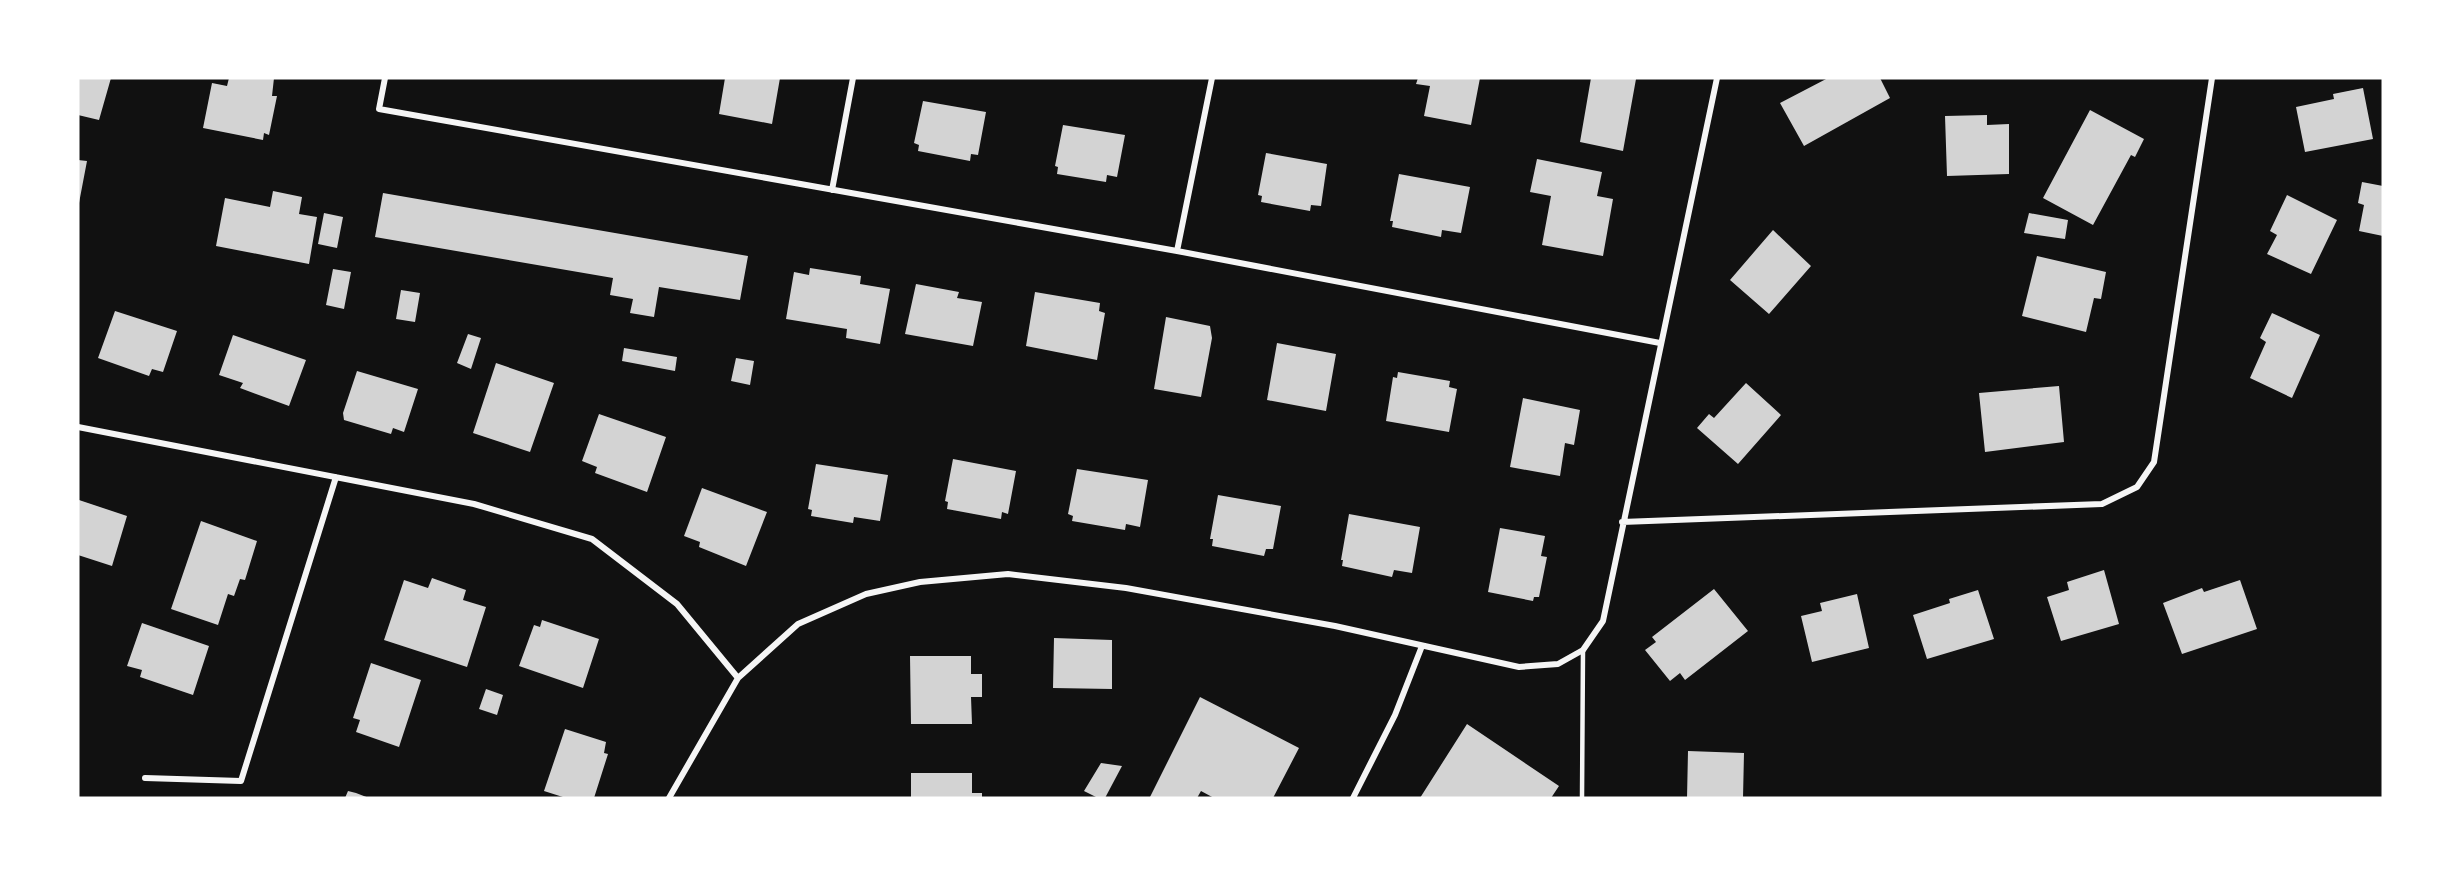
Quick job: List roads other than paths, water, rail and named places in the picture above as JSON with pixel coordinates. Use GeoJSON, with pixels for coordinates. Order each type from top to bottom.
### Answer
{"type":"FeatureCollection","features":[{"type":"Feature","properties":{"kind":"street"},"geometry":{"type":"LineString","coordinates":[[385,78],[379,109],[1177,251],[1660,343]]}},
{"type":"Feature","properties":{"kind":"street"},"geometry":{"type":"LineString","coordinates":[[832,190],[853,78]]}},
{"type":"Feature","properties":{"kind":"street"},"geometry":{"type":"LineString","coordinates":[[1177,251],[1212,78]]}},
{"type":"Feature","properties":{"kind":"street"},"geometry":{"type":"LineString","coordinates":[[669,798],[738,678],[798,624],[866,594],[920,582],[1008,574],[1126,588],[1335,626],[1519,667],[1558,664],[1583,650],[1603,621],[1717,78]]}},
{"type":"Feature","properties":{"kind":"street"},"geometry":{"type":"LineString","coordinates":[[1622,522],[2102,504],[2137,487],[2154,462],[2212,78]]}},
{"type":"Feature","properties":{"kind":"street"},"geometry":{"type":"LineString","coordinates":[[78,427],[474,504],[592,539],[677,604],[738,678]]}},
{"type":"Feature","properties":{"kind":"street"},"geometry":{"type":"LineString","coordinates":[[145,778],[241,781],[336,477]]}},
{"type":"Feature","properties":{"kind":"street"},"geometry":{"type":"LineString","coordinates":[[1353,798],[1395,715],[1422,646]]}},
{"type":"Feature","properties":{"kind":"lane"},"geometry":{"type":"LineString","coordinates":[[1582,798],[1583,650]]}}]}
